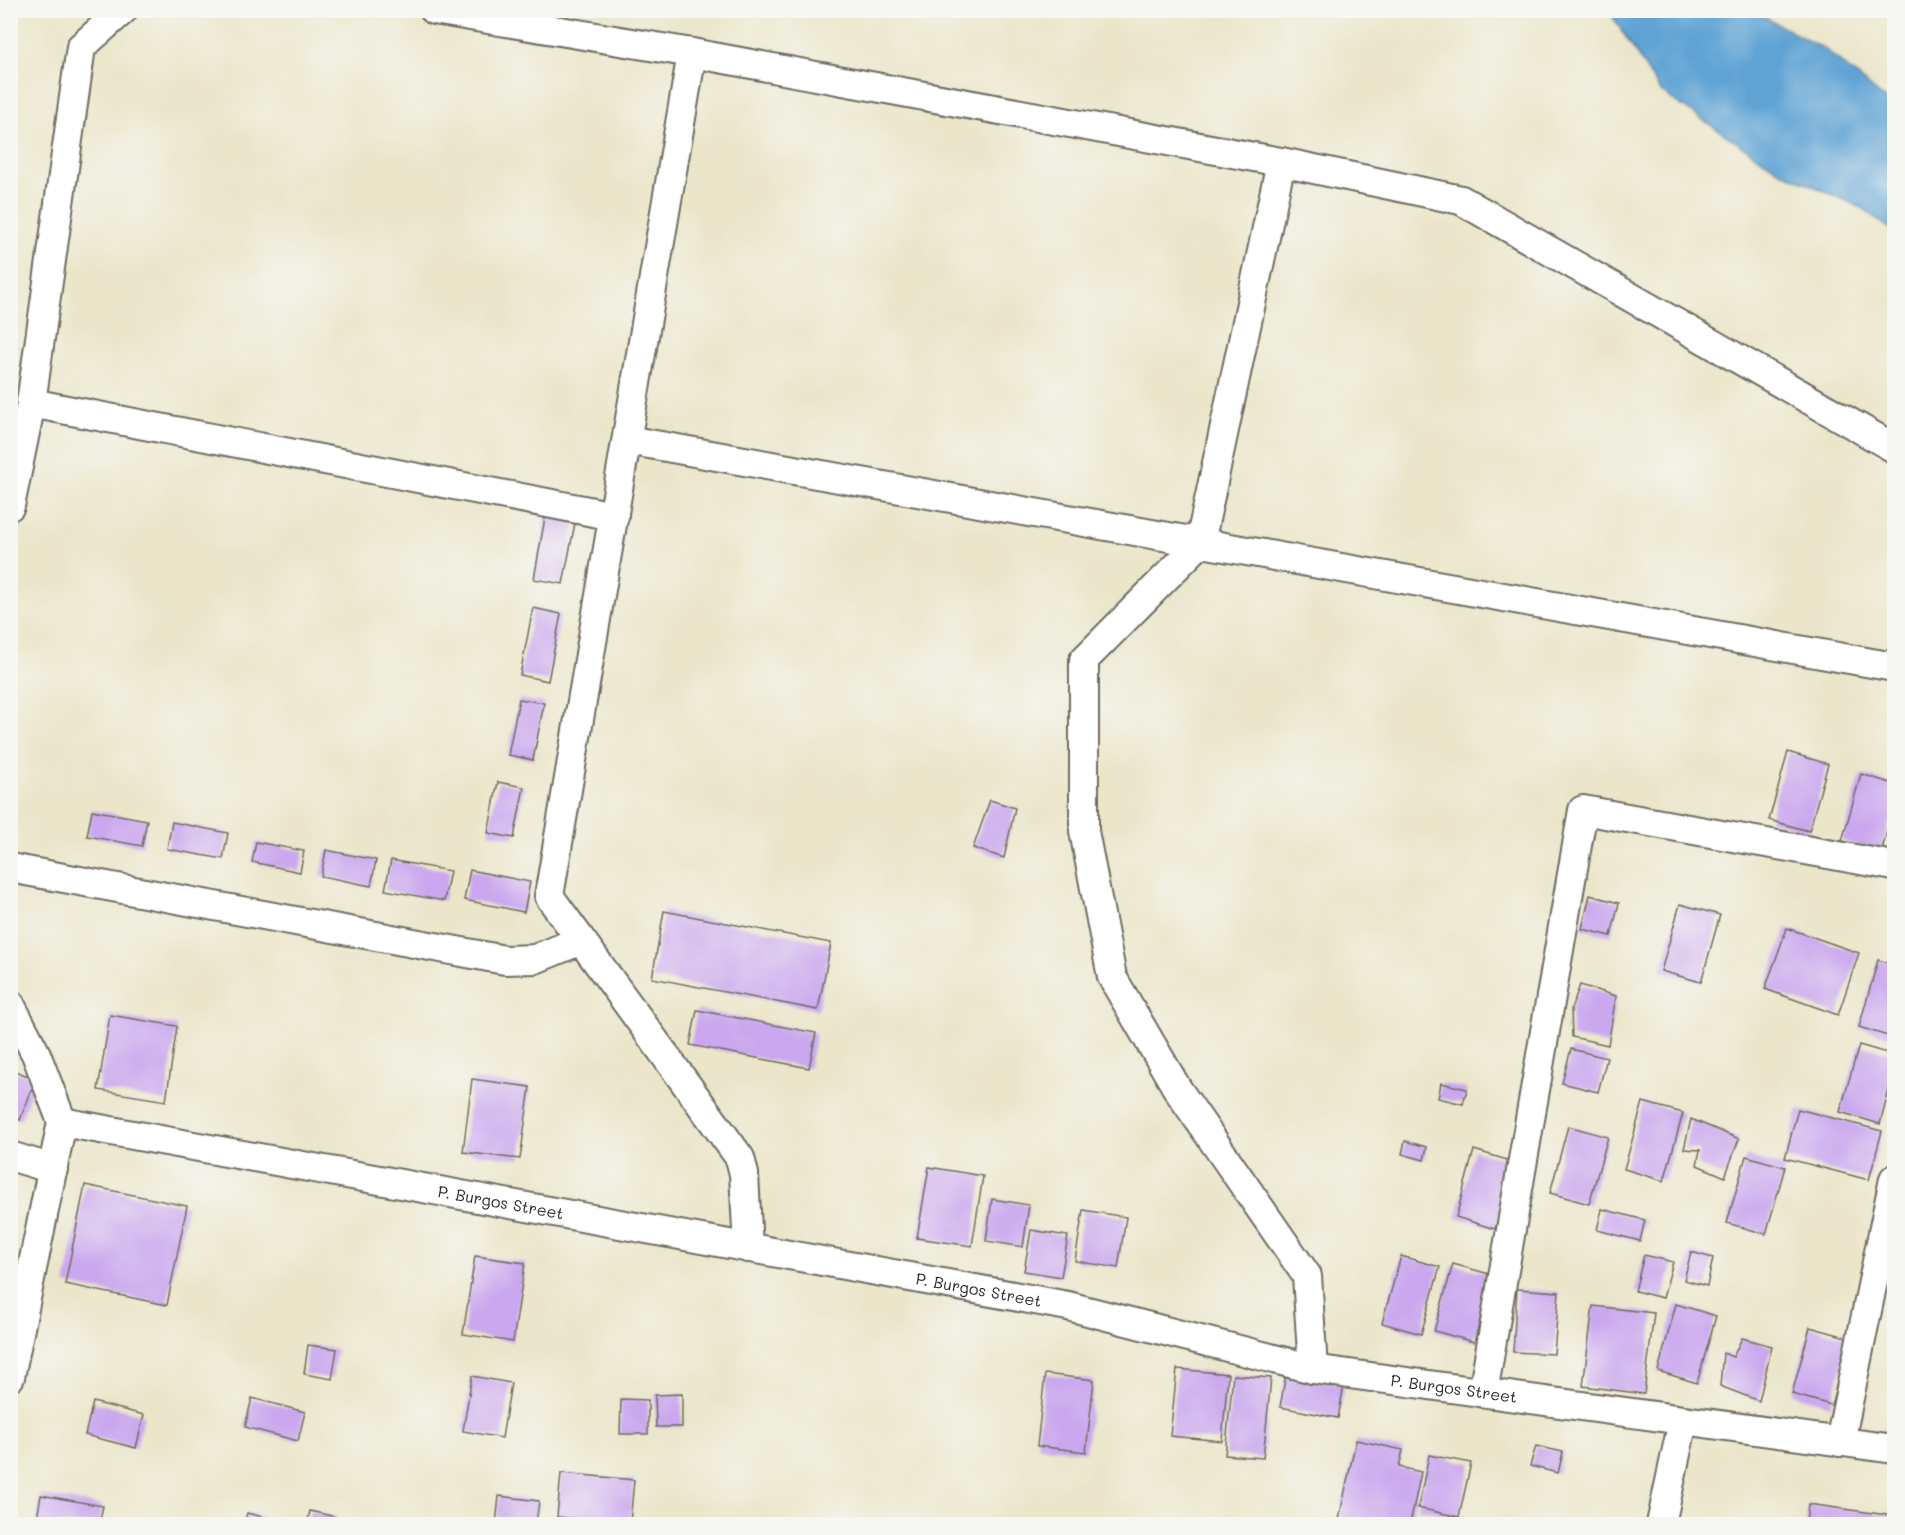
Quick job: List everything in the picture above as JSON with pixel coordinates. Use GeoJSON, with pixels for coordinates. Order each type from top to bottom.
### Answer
{"type":"FeatureCollection","features":[{"type":"Feature","properties":{"kind":"street"},"geometry":{"type":"LineString","coordinates":[[10,506],[31,403],[81,47],[123,10]]}},
{"type":"Feature","properties":{"kind":"street"},"geometry":{"type":"LineString","coordinates":[[434,10],[692,53],[1281,162],[1461,200],[1894,448]]}},
{"type":"Feature","properties":{"kind":"street"},"geometry":{"type":"LineString","coordinates":[[692,53],[549,896],[579,941],[740,1158],[744,1174],[748,1248]]}},
{"type":"Feature","properties":{"kind":"street"},"geometry":{"type":"LineString","coordinates":[[1281,162],[1200,543],[1084,660],[1084,831],[1112,977],[1178,1090],[1307,1276],[1313,1369]]}},
{"type":"Feature","properties":{"kind":"street"},"geometry":{"type":"LineString","coordinates":[[31,403],[614,516]]}},
{"type":"Feature","properties":{"kind":"street"},"geometry":{"type":"LineString","coordinates":[[627,440],[1894,667]]}},
{"type":"Feature","properties":{"kind":"street"},"geometry":{"type":"LineString","coordinates":[[1483,1393],[1582,810],[1894,866]]}},
{"type":"Feature","properties":{"kind":"street"},"geometry":{"type":"LineString","coordinates":[[10,868],[505,960],[535,959],[579,941]]}},
{"type":"Feature","properties":{"kind":"street"},"geometry":{"type":"LineString","coordinates":[[10,1004],[36,1054],[62,1122],[10,1377]]}},
{"type":"Feature","properties":{"kind":"street","name":"P. Burgos Street"},"geometry":{"type":"LineString","coordinates":[[62,1122],[1068,1306],[1313,1369],[1894,1449]]}},
{"type":"Feature","properties":{"kind":"street"},"geometry":{"type":"LineString","coordinates":[[10,1156],[53,1169]]}},
{"type":"Feature","properties":{"kind":"street"},"geometry":{"type":"LineString","coordinates":[[1840,1442],[1894,1179]]}},
{"type":"Feature","properties":{"kind":"street"},"geometry":{"type":"LineString","coordinates":[[1661,1524],[1683,1421]]}},
{"type":"Feature","properties":{"kind":"water"},"geometry":{"type":"Polygon","coordinates":[[[1609,11],[1753,11],[1826,50],[1894,107],[1894,232],[1864,209],[1780,171],[1661,92],[1609,11]]]}},
{"type":"Feature","properties":{"kind":"building"},"geometry":{"type":"Polygon","coordinates":[[[546,512],[576,518],[563,584],[534,579],[546,512]]]}},
{"type":"Feature","properties":{"kind":"building"},"geometry":{"type":"Polygon","coordinates":[[[533,608],[561,614],[548,681],[520,675],[533,608]]]}},
{"type":"Feature","properties":{"kind":"building"},"geometry":{"type":"Polygon","coordinates":[[[519,699],[544,703],[533,760],[508,755],[519,699]]]}},
{"type":"Feature","properties":{"kind":"building"},"geometry":{"type":"Polygon","coordinates":[[[1788,752],[1828,764],[1809,831],[1769,820],[1788,752]]]}},
{"type":"Feature","properties":{"kind":"building"},"geometry":{"type":"Polygon","coordinates":[[[1861,774],[1894,784],[1894,807],[1881,853],[1842,841],[1861,774]]]}},
{"type":"Feature","properties":{"kind":"building"},"geometry":{"type":"Polygon","coordinates":[[[498,782],[524,787],[514,838],[488,833],[498,782]]]}},
{"type":"Feature","properties":{"kind":"building"},"geometry":{"type":"Polygon","coordinates":[[[990,800],[1015,808],[1004,858],[973,848],[990,800]]]}},
{"type":"Feature","properties":{"kind":"building"},"geometry":{"type":"Polygon","coordinates":[[[92,810],[147,820],[142,846],[87,836],[92,810]]]}},
{"type":"Feature","properties":{"kind":"building"},"geometry":{"type":"Polygon","coordinates":[[[172,822],[228,833],[223,859],[167,849],[172,822]]]}},
{"type":"Feature","properties":{"kind":"building"},"geometry":{"type":"Polygon","coordinates":[[[256,842],[304,851],[300,872],[252,862],[256,842]]]}},
{"type":"Feature","properties":{"kind":"building"},"geometry":{"type":"Polygon","coordinates":[[[326,850],[376,860],[371,886],[321,876],[326,850]]]}},
{"type":"Feature","properties":{"kind":"building"},"geometry":{"type":"Polygon","coordinates":[[[391,860],[450,871],[444,901],[385,890],[391,860]]]}},
{"type":"Feature","properties":{"kind":"building"},"geometry":{"type":"Polygon","coordinates":[[[470,870],[530,882],[524,912],[464,900],[470,870]]]}},
{"type":"Feature","properties":{"kind":"building"},"geometry":{"type":"Polygon","coordinates":[[[1590,895],[1619,903],[1611,936],[1582,929],[1590,895]]]}},
{"type":"Feature","properties":{"kind":"building"},"geometry":{"type":"Polygon","coordinates":[[[1680,904],[1720,915],[1701,982],[1661,971],[1680,904]]]}},
{"type":"Feature","properties":{"kind":"building"},"geometry":{"type":"Polygon","coordinates":[[[664,911],[831,943],[818,1010],[652,978],[664,911]]]}},
{"type":"Feature","properties":{"kind":"building"},"geometry":{"type":"Polygon","coordinates":[[[1787,928],[1859,953],[1838,1015],[1765,989],[1787,928]]]}},
{"type":"Feature","properties":{"kind":"building"},"geometry":{"type":"Polygon","coordinates":[[[1878,960],[1894,965],[1894,1038],[1859,1027],[1878,960]]]}},
{"type":"Feature","properties":{"kind":"building"},"geometry":{"type":"Polygon","coordinates":[[[1580,985],[1616,996],[1608,1045],[1572,1037],[1571,1009],[1580,985]]]}},
{"type":"Feature","properties":{"kind":"building"},"geometry":{"type":"Polygon","coordinates":[[[697,1010],[816,1033],[809,1068],[690,1045],[697,1010]]]}},
{"type":"Feature","properties":{"kind":"building"},"geometry":{"type":"Polygon","coordinates":[[[110,1015],[177,1026],[166,1101],[98,1090],[110,1015]]]}},
{"type":"Feature","properties":{"kind":"building"},"geometry":{"type":"Polygon","coordinates":[[[1859,1045],[1894,1055],[1894,1072],[1880,1124],[1840,1112],[1859,1045]]]}},
{"type":"Feature","properties":{"kind":"building"},"geometry":{"type":"Polygon","coordinates":[[[1571,1049],[1607,1058],[1598,1092],[1562,1083],[1571,1049]]]}},
{"type":"Feature","properties":{"kind":"building"},"geometry":{"type":"Polygon","coordinates":[[[10,1069],[36,1079],[20,1120],[10,1117],[10,1069]]]}},
{"type":"Feature","properties":{"kind":"building"},"geometry":{"type":"Polygon","coordinates":[[[472,1079],[530,1087],[520,1159],[463,1152],[472,1079]]]}},
{"type":"Feature","properties":{"kind":"building"},"geometry":{"type":"Polygon","coordinates":[[[1441,1083],[1467,1089],[1463,1104],[1438,1098],[1441,1083]]]}},
{"type":"Feature","properties":{"kind":"building"},"geometry":{"type":"Polygon","coordinates":[[[1643,1102],[1683,1113],[1664,1181],[1624,1169],[1643,1102]]]}},
{"type":"Feature","properties":{"kind":"building"},"geometry":{"type":"Polygon","coordinates":[[[1798,1109],[1882,1131],[1869,1180],[1785,1158],[1798,1109]]]}},
{"type":"Feature","properties":{"kind":"building"},"geometry":{"type":"Polygon","coordinates":[[[1691,1119],[1739,1139],[1725,1177],[1697,1165],[1700,1150],[1684,1149],[1691,1119]]]}},
{"type":"Feature","properties":{"kind":"building"},"geometry":{"type":"Polygon","coordinates":[[[1568,1126],[1608,1137],[1589,1204],[1550,1193],[1568,1126]]]}},
{"type":"Feature","properties":{"kind":"building"},"geometry":{"type":"Polygon","coordinates":[[[1405,1141],[1427,1147],[1424,1160],[1402,1154],[1405,1141]]]}},
{"type":"Feature","properties":{"kind":"building"},"geometry":{"type":"Polygon","coordinates":[[[1474,1150],[1514,1162],[1495,1229],[1456,1217],[1474,1150]]]}},
{"type":"Feature","properties":{"kind":"building"},"geometry":{"type":"Polygon","coordinates":[[[1746,1156],[1785,1167],[1766,1234],[1727,1223],[1746,1156]]]}},
{"type":"Feature","properties":{"kind":"building"},"geometry":{"type":"Polygon","coordinates":[[[929,1167],[983,1176],[972,1246],[917,1238],[929,1167]]]}},
{"type":"Feature","properties":{"kind":"building"},"geometry":{"type":"Polygon","coordinates":[[[85,1185],[187,1206],[167,1305],[65,1284],[85,1185]]]}},
{"type":"Feature","properties":{"kind":"building"},"geometry":{"type":"Polygon","coordinates":[[[992,1199],[1029,1205],[1023,1247],[986,1241],[992,1199]]]}},
{"type":"Feature","properties":{"kind":"building"},"geometry":{"type":"Polygon","coordinates":[[[1602,1209],[1645,1220],[1640,1241],[1597,1230],[1602,1209]]]}},
{"type":"Feature","properties":{"kind":"building"},"geometry":{"type":"Polygon","coordinates":[[[1083,1210],[1126,1217],[1118,1268],[1075,1261],[1083,1210]]]}},
{"type":"Feature","properties":{"kind":"building"},"geometry":{"type":"Polygon","coordinates":[[[1031,1230],[1068,1236],[1061,1277],[1024,1271],[1031,1230]]]}},
{"type":"Feature","properties":{"kind":"building"},"geometry":{"type":"Polygon","coordinates":[[[1691,1252],[1713,1258],[1707,1286],[1684,1280],[1691,1252]]]}},
{"type":"Feature","properties":{"kind":"building"},"geometry":{"type":"Polygon","coordinates":[[[1644,1255],[1673,1262],[1663,1298],[1635,1291],[1644,1255]]]}},
{"type":"Feature","properties":{"kind":"building"},"geometry":{"type":"Polygon","coordinates":[[[475,1256],[525,1263],[513,1342],[463,1334],[475,1256]]]}},
{"type":"Feature","properties":{"kind":"building"},"geometry":{"type":"Polygon","coordinates":[[[1401,1256],[1440,1267],[1421,1334],[1382,1323],[1401,1256]]]}},
{"type":"Feature","properties":{"kind":"building"},"geometry":{"type":"Polygon","coordinates":[[[1453,1264],[1493,1275],[1474,1342],[1434,1331],[1453,1264]]]}},
{"type":"Feature","properties":{"kind":"building"},"geometry":{"type":"Polygon","coordinates":[[[1517,1289],[1559,1292],[1554,1354],[1513,1352],[1517,1289]]]}},
{"type":"Feature","properties":{"kind":"building"},"geometry":{"type":"Polygon","coordinates":[[[1676,1304],[1716,1316],[1697,1383],[1658,1371],[1676,1304]]]}},
{"type":"Feature","properties":{"kind":"building"},"geometry":{"type":"Polygon","coordinates":[[[1593,1306],[1654,1313],[1644,1394],[1583,1386],[1593,1306]]]}},
{"type":"Feature","properties":{"kind":"building"},"geometry":{"type":"Polygon","coordinates":[[[1810,1327],[1850,1338],[1831,1405],[1792,1394],[1810,1327]]]}},
{"type":"Feature","properties":{"kind":"building"},"geometry":{"type":"Polygon","coordinates":[[[1742,1338],[1772,1346],[1759,1401],[1720,1386],[1723,1353],[1733,1357],[1742,1338]]]}},
{"type":"Feature","properties":{"kind":"building"},"geometry":{"type":"Polygon","coordinates":[[[308,1345],[337,1349],[332,1379],[304,1374],[308,1345]]]}},
{"type":"Feature","properties":{"kind":"building"},"geometry":{"type":"Polygon","coordinates":[[[1177,1369],[1228,1374],[1222,1441],[1170,1436],[1177,1369]]]}},
{"type":"Feature","properties":{"kind":"building"},"geometry":{"type":"Polygon","coordinates":[[[1045,1374],[1094,1380],[1086,1452],[1037,1446],[1045,1374]]]}},
{"type":"Feature","properties":{"kind":"building"},"geometry":{"type":"Polygon","coordinates":[[[1286,1374],[1344,1385],[1338,1418],[1280,1407],[1286,1374]]]}},
{"type":"Feature","properties":{"kind":"building"},"geometry":{"type":"Polygon","coordinates":[[[1233,1375],[1271,1378],[1263,1458],[1225,1455],[1233,1375]]]}},
{"type":"Feature","properties":{"kind":"building"},"geometry":{"type":"Polygon","coordinates":[[[472,1376],[511,1383],[502,1438],[463,1431],[472,1376]]]}},
{"type":"Feature","properties":{"kind":"building"},"geometry":{"type":"Polygon","coordinates":[[[682,1394],[682,1427],[656,1427],[655,1395],[682,1394]]]}},
{"type":"Feature","properties":{"kind":"building"},"geometry":{"type":"Polygon","coordinates":[[[252,1398],[305,1412],[298,1441],[245,1427],[252,1398]]]}},
{"type":"Feature","properties":{"kind":"building"},"geometry":{"type":"Polygon","coordinates":[[[621,1399],[648,1400],[648,1434],[620,1434],[621,1399]]]}},
{"type":"Feature","properties":{"kind":"building"},"geometry":{"type":"Polygon","coordinates":[[[93,1402],[144,1415],[136,1448],[85,1435],[93,1402]]]}},
{"type":"Feature","properties":{"kind":"building"},"geometry":{"type":"Polygon","coordinates":[[[1356,1440],[1403,1450],[1399,1467],[1421,1472],[1410,1524],[1338,1524],[1356,1440]]]}},
{"type":"Feature","properties":{"kind":"building"},"geometry":{"type":"Polygon","coordinates":[[[1536,1446],[1563,1452],[1558,1473],[1530,1466],[1536,1446]]]}},
{"type":"Feature","properties":{"kind":"building"},"geometry":{"type":"Polygon","coordinates":[[[1429,1455],[1471,1463],[1459,1517],[1418,1508],[1429,1455]]]}},
{"type":"Feature","properties":{"kind":"building"},"geometry":{"type":"Polygon","coordinates":[[[561,1473],[634,1480],[630,1523],[557,1517],[561,1473]]]}},
{"type":"Feature","properties":{"kind":"building"},"geometry":{"type":"Polygon","coordinates":[[[41,1495],[103,1506],[99,1524],[36,1524],[41,1495]]]}},
{"type":"Feature","properties":{"kind":"building"},"geometry":{"type":"Polygon","coordinates":[[[499,1496],[539,1501],[536,1524],[496,1524],[499,1496]]]}},
{"type":"Feature","properties":{"kind":"building"},"geometry":{"type":"Polygon","coordinates":[[[1808,1504],[1894,1516],[1894,1524],[1806,1524],[1808,1504]]]}},
{"type":"Feature","properties":{"kind":"building"},"geometry":{"type":"Polygon","coordinates":[[[310,1511],[336,1517],[334,1524],[307,1524],[310,1511]]]}},
{"type":"Feature","properties":{"kind":"building"},"geometry":{"type":"Polygon","coordinates":[[[247,1513],[290,1524],[244,1524],[247,1513]]]}}]}
